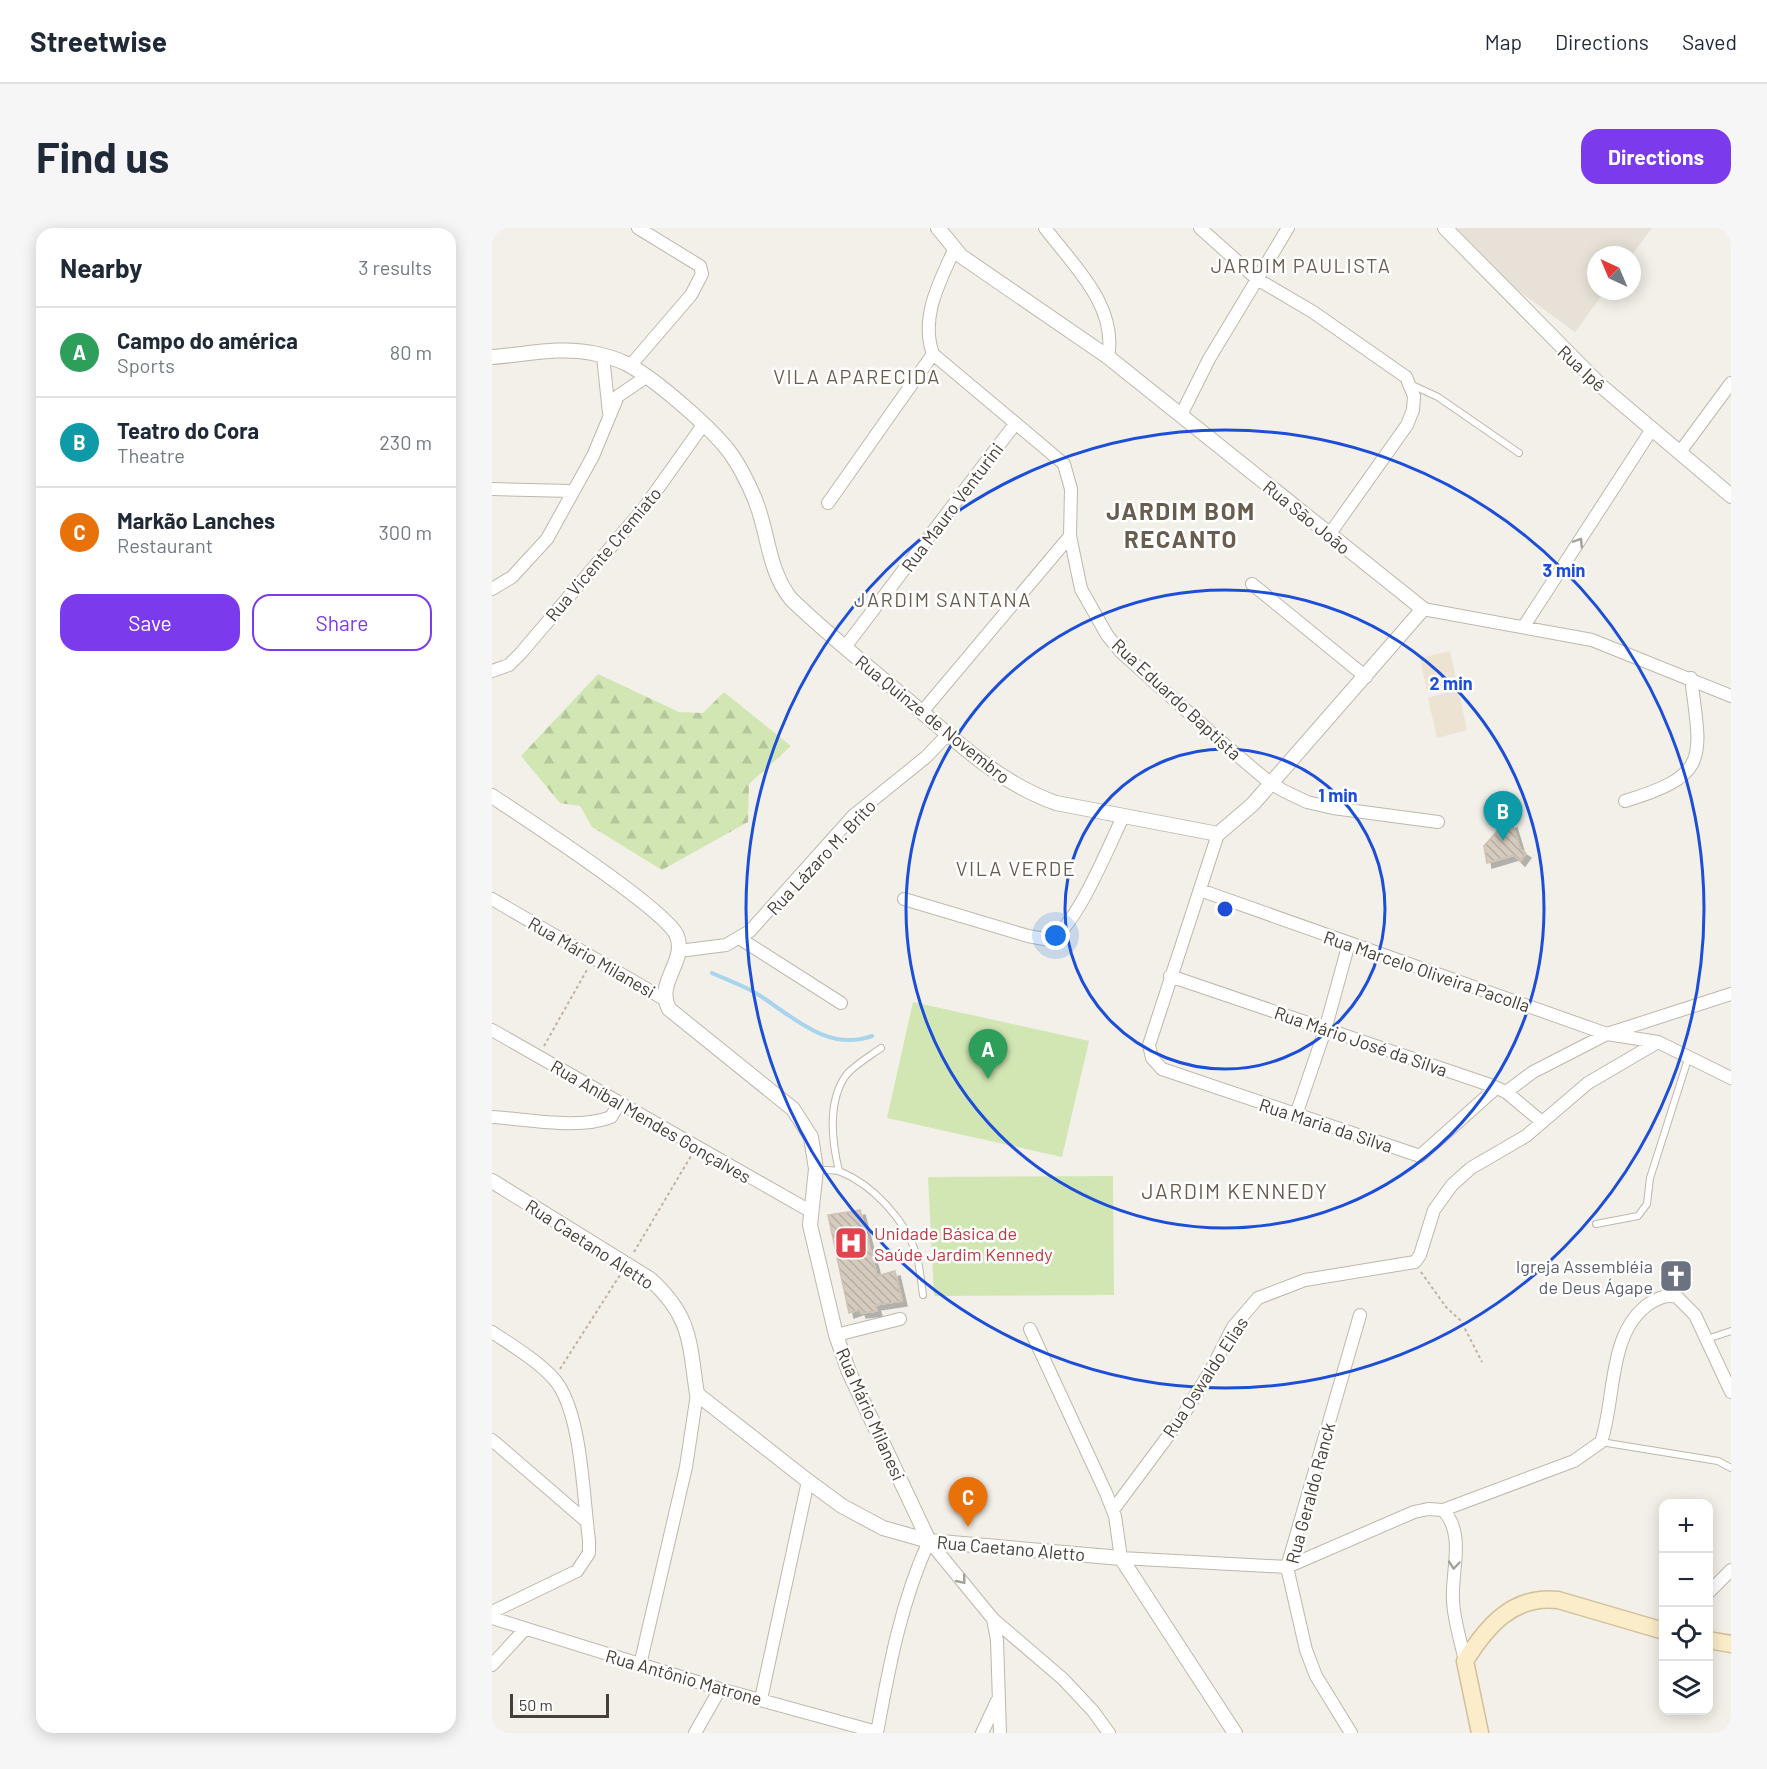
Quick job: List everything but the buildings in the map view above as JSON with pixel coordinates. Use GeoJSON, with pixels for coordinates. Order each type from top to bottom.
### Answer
{"type":"FeatureCollection","features":[{"type":"Feature","properties":{"kind":"main road"},"geometry":{"type":"LineString","coordinates":[[1480,1733],[1465,1661],[1483,1635],[1509,1611],[1527,1601],[1558,1600],[1659,1629]]}},
{"type":"Feature","properties":{"kind":"main road"},"geometry":{"type":"LineString","coordinates":[[1713,1641],[1731,1644]]}},
{"type":"Feature","properties":{"kind":"street"},"geometry":{"type":"LineString","coordinates":[[630,366],[691,295],[702,274],[700,266],[638,228]]}},
{"type":"Feature","properties":{"kind":"street","name":"Rua São João"},"geometry":{"type":"LineString","coordinates":[[938,228],[954,250],[1108,357],[1423,609],[1592,640],[1731,696]]}},
{"type":"Feature","properties":{"kind":"street"},"geometry":{"type":"LineString","coordinates":[[1045,228],[1092,288],[1109,331],[1108,357]]}},
{"type":"Feature","properties":{"kind":"street"},"geometry":{"type":"LineString","coordinates":[[1200,228],[1257,279],[1396,368],[1411,385],[1413,410],[1407,425],[1329,535]]}},
{"type":"Feature","properties":{"kind":"street"},"geometry":{"type":"LineString","coordinates":[[1181,415],[1209,359],[1288,228]]}},
{"type":"Feature","properties":{"kind":"street","name":"Rua Ipê"},"geometry":{"type":"LineString","coordinates":[[1445,228],[1557,344],[1731,496]]}},
{"type":"Feature","properties":{"kind":"street"},"geometry":{"type":"LineString","coordinates":[[828,503],[933,354],[928,342],[932,303],[954,250]]}},
{"type":"Feature","properties":{"kind":"street","name":"Rua Quinze de Novembro"},"geometry":{"type":"LineString","coordinates":[[492,357],[541,350],[578,351],[603,356],[630,366],[646,377],[703,425],[732,455],[754,496],[766,532],[774,571],[782,588],[800,608],[845,647],[1008,781],[1031,794],[1056,803],[1218,834]]}},
{"type":"Feature","properties":{"kind":"street","name":"Rua Eduardo Baptista"},"geometry":{"type":"LineString","coordinates":[[933,354],[1015,424],[1044,444],[1064,464],[1069,473],[1070,536],[1081,589],[1107,635],[1121,652],[1270,783],[1307,802],[1438,822]]}},
{"type":"Feature","properties":{"kind":"street"},"geometry":{"type":"LineString","coordinates":[[603,356],[609,414]]}},
{"type":"Feature","properties":{"kind":"street"},"geometry":{"type":"LineString","coordinates":[[492,589],[512,577],[547,539],[592,456],[618,396],[646,377]]}},
{"type":"Feature","properties":{"kind":"street"},"geometry":{"type":"LineString","coordinates":[[1680,452],[1731,383]]}},
{"type":"Feature","properties":{"kind":"street","name":"Rua Mauro Venturini"},"geometry":{"type":"LineString","coordinates":[[845,647],[1015,424]]}},
{"type":"Feature","properties":{"kind":"street","name":"Rua Vicente Cremiato"},"geometry":{"type":"LineString","coordinates":[[492,671],[509,665],[528,644],[644,508],[703,425]]}},
{"type":"Feature","properties":{"kind":"street"},"geometry":{"type":"LineString","coordinates":[[1524,626],[1652,429]]}},
{"type":"Feature","properties":{"kind":"street"},"geometry":{"type":"LineString","coordinates":[[492,489],[572,491]]}},
{"type":"Feature","properties":{"kind":"street"},"geometry":{"type":"LineString","coordinates":[[922,712],[1070,536]]}},
{"type":"Feature","properties":{"kind":"street"},"geometry":{"type":"LineString","coordinates":[[1252,584],[1366,677]]}},
{"type":"Feature","properties":{"kind":"street"},"geometry":{"type":"LineString","coordinates":[[1170,976],[1218,834],[1242,815],[1366,677],[1423,609]]}},
{"type":"Feature","properties":{"kind":"street"},"geometry":{"type":"LineString","coordinates":[[1624,801],[1662,790],[1685,776],[1695,758],[1699,742],[1691,678]]}},
{"type":"Feature","properties":{"kind":"street","name":"Rua Lázaro M. Brito"},"geometry":{"type":"LineString","coordinates":[[679,951],[726,945],[740,938],[765,917],[853,816],[926,757],[948,734]]}},
{"type":"Feature","properties":{"kind":"street"},"geometry":{"type":"LineString","coordinates":[[492,796],[661,917],[676,932],[679,951],[665,987],[664,999]]}},
{"type":"Feature","properties":{"kind":"street"},"geometry":{"type":"LineString","coordinates":[[904,899],[1028,936],[1050,940],[1061,933],[1072,917],[1123,817]]}},
{"type":"Feature","properties":{"kind":"street","name":"Rua Marcelo Oliveira Pacolla"},"geometry":{"type":"LineString","coordinates":[[1200,890],[1607,1034],[1658,1042],[1731,1078]]}},
{"type":"Feature","properties":{"kind":"street","name":"Rua Mário Milanesi"},"geometry":{"type":"LineString","coordinates":[[492,900],[664,999],[669,1009],[793,1109],[811,1137],[816,1169],[810,1211],[812,1241],[836,1335],[849,1372],[929,1541],[993,1619],[1071,1686],[1109,1733]]}},
{"type":"Feature","properties":{"kind":"street"},"geometry":{"type":"LineString","coordinates":[[740,938],[841,1003]]}},
{"type":"Feature","properties":{"kind":"street"},"geometry":{"type":"LineString","coordinates":[[1296,1115],[1325,1030],[1349,943]]}},
{"type":"Feature","properties":{"kind":"street","name":"Rua Mário José da Silva"},"geometry":{"type":"LineString","coordinates":[[1170,976],[1501,1090],[1542,1122]]}},
{"type":"Feature","properties":{"kind":"street","name":"Rua Maria da Silva"},"geometry":{"type":"LineString","coordinates":[[1170,976],[1149,1045],[1152,1058],[1162,1069],[1420,1156],[1501,1090],[1533,1072],[1607,1034],[1731,994]]}},
{"type":"Feature","properties":{"kind":"street","name":"Rua Aníbal Mendes Gonçalves"},"geometry":{"type":"LineString","coordinates":[[492,1030],[810,1211]]}},
{"type":"Feature","properties":{"kind":"street"},"geometry":{"type":"LineString","coordinates":[[1415,1262],[1420,1255],[1434,1210],[1452,1185],[1471,1168],[1526,1136],[1588,1083],[1658,1042]]}},
{"type":"Feature","properties":{"kind":"street"},"geometry":{"type":"LineString","coordinates":[[492,1117],[536,1121],[598,1121],[611,1118],[619,1104]]}},
{"type":"Feature","properties":{"kind":"street","name":"Rua Caetano Aletto"},"geometry":{"type":"LineString","coordinates":[[492,1181],[650,1280],[665,1293],[687,1325],[697,1394],[842,1506],[883,1528],[929,1541],[1121,1558],[1287,1567],[1413,1512],[1428,1509],[1443,1510],[1574,1461],[1601,1442]]}},
{"type":"Feature","properties":{"kind":"street","name":"Rua Oswaldo Elias"},"geometry":{"type":"LineString","coordinates":[[1113,1510],[1180,1419],[1210,1372],[1233,1327],[1258,1298],[1305,1280],[1415,1262]]}},
{"type":"Feature","properties":{"kind":"street"},"geometry":{"type":"LineString","coordinates":[[1601,1442],[1620,1352],[1630,1328],[1646,1306],[1663,1297],[1677,1297],[1695,1315],[1731,1392]]}},
{"type":"Feature","properties":{"kind":"street","name":"Rua Geraldo Ranck"},"geometry":{"type":"LineString","coordinates":[[1351,1733],[1316,1676],[1309,1659],[1287,1567],[1360,1315]]}},
{"type":"Feature","properties":{"kind":"street"},"geometry":{"type":"LineString","coordinates":[[836,1335],[900,1319]]}},
{"type":"Feature","properties":{"kind":"street"},"geometry":{"type":"LineString","coordinates":[[1030,1329],[1113,1510],[1121,1558],[1234,1733]]}},
{"type":"Feature","properties":{"kind":"street"},"geometry":{"type":"LineString","coordinates":[[492,1332],[554,1379],[570,1407],[578,1447],[589,1553],[577,1571],[492,1612]]}},
{"type":"Feature","properties":{"kind":"street"},"geometry":{"type":"LineString","coordinates":[[640,1665],[686,1467],[697,1394]]}},
{"type":"Feature","properties":{"kind":"street"},"geometry":{"type":"LineString","coordinates":[[492,1440],[586,1521]]}},
{"type":"Feature","properties":{"kind":"street"},"geometry":{"type":"LineString","coordinates":[[761,1700],[808,1481]]}},
{"type":"Feature","properties":{"kind":"street"},"geometry":{"type":"LineString","coordinates":[[1443,1510],[1450,1517],[1456,1540],[1453,1602],[1465,1661]]}},
{"type":"Feature","properties":{"kind":"street"},"geometry":{"type":"LineString","coordinates":[[877,1732],[899,1622],[913,1577],[929,1541]]}},
{"type":"Feature","properties":{"kind":"street"},"geometry":{"type":"LineString","coordinates":[[1713,1588],[1731,1570]]}},
{"type":"Feature","properties":{"kind":"street","name":"Rua Antônio Matrone"},"geometry":{"type":"LineString","coordinates":[[492,1618],[720,1689],[877,1732]]}},
{"type":"Feature","properties":{"kind":"street"},"geometry":{"type":"LineString","coordinates":[[993,1619],[997,1640],[1000,1733]]}},
{"type":"Feature","properties":{"kind":"street"},"geometry":{"type":"LineString","coordinates":[[492,1665],[525,1629]]}},
{"type":"Feature","properties":{"kind":"street"},"geometry":{"type":"LineString","coordinates":[[695,1733],[720,1689]]}},
{"type":"Feature","properties":{"kind":"street"},"geometry":{"type":"LineString","coordinates":[[982,1733],[998,1700]]}},
{"type":"Feature","properties":{"kind":"lane"},"geometry":{"type":"LineString","coordinates":[[1411,385],[1438,397],[1519,453]]}},
{"type":"Feature","properties":{"kind":"lane"},"geometry":{"type":"LineString","coordinates":[[838,1171],[832,1141],[839,1090],[847,1075],[881,1048]]}},
{"type":"Feature","properties":{"kind":"lane"},"geometry":{"type":"LineString","coordinates":[[1596,1224],[1638,1216],[1647,1204],[1650,1178],[1689,1056]]}},
{"type":"Feature","properties":{"kind":"lane"},"geometry":{"type":"LineString","coordinates":[[816,1169],[838,1171],[862,1184],[886,1205],[906,1232],[916,1254],[923,1295]]}},
{"type":"Feature","properties":{"kind":"lane"},"geometry":{"type":"LineString","coordinates":[[1707,1339],[1731,1331]]}},
{"type":"Feature","properties":{"kind":"lane"},"geometry":{"type":"LineString","coordinates":[[1601,1442],[1718,1461],[1731,1468]]}},
{"type":"Feature","properties":{"kind":"path"},"geometry":{"type":"LineString","coordinates":[[538,1056],[593,959]]}},
{"type":"Feature","properties":{"kind":"path"},"geometry":{"type":"LineString","coordinates":[[1415,1262],[1446,1307],[1461,1322],[1482,1362]]}},
{"type":"Feature","properties":{"kind":"shaded area"},"geometry":{"type":"Polygon","coordinates":[[[1457,228],[1652,228],[1639,246],[1587,246],[1587,300],[1598,300],[1575,332],[1517,290],[1457,228]]]}},
{"type":"Feature","properties":{"kind":"shaded area"},"geometry":{"type":"Polygon","coordinates":[[[1450,651],[1467,730],[1437,738],[1428,698],[1444,693],[1441,688],[1427,691],[1420,658],[1450,651]]]}},
{"type":"Feature","properties":{"kind":"green space"},"geometry":{"type":"Polygon","coordinates":[[[598,674],[679,712],[703,713],[724,692],[791,746],[749,784],[748,822],[662,870],[592,827],[580,806],[560,803],[521,756],[598,674]]]}},
{"type":"Feature","properties":{"kind":"green space"},"geometry":{"type":"Polygon","coordinates":[[[913,1002],[1089,1041],[1062,1157],[887,1118],[913,1002]]]}},
{"type":"Feature","properties":{"kind":"green space"},"geometry":{"type":"Polygon","coordinates":[[[1113,1176],[1114,1295],[934,1296],[928,1177],[1113,1176]]]}},
{"type":"Feature","properties":{"kind":"waterway"},"geometry":{"type":"LineString","coordinates":[[712,973],[754,992],[798,1022],[826,1036],[856,1040],[872,1036]]}},
{"type":"Feature","properties":{"kind":"place","name":"Teatro do Cora"},"geometry":{"type":"Point","coordinates":[1503,841]}},
{"type":"Feature","properties":{"kind":"place","name":"Campo do américa"},"geometry":{"type":"Point","coordinates":[988,1079]}},
{"type":"Feature","properties":{"kind":"place","name":"Unidade Básica de Saúde Jardim Kennedy"},"geometry":{"type":"Point","coordinates":[851,1243]}},
{"type":"Feature","properties":{"kind":"place","name":"Igreja Assembléia de Deus Ágape"},"geometry":{"type":"Point","coordinates":[1676,1276]}},
{"type":"Feature","properties":{"kind":"place","name":"Markão Lanches"},"geometry":{"type":"Point","coordinates":[968,1527]}},
{"type":"Feature","properties":{"kind":"district","name":"JARDIM PAULISTA"},"geometry":{"type":"Point","coordinates":[1301,265]}},
{"type":"Feature","properties":{"kind":"district","name":"VILA APARECIDA"},"geometry":{"type":"Point","coordinates":[857,376]}},
{"type":"Feature","properties":{"kind":"district","name":"JARDIM BOM RECANTO"},"geometry":{"type":"Point","coordinates":[1181,524]}},
{"type":"Feature","properties":{"kind":"district","name":"JARDIM SANTANA"},"geometry":{"type":"Point","coordinates":[943,599]}},
{"type":"Feature","properties":{"kind":"district","name":"VILA VERDE"},"geometry":{"type":"Point","coordinates":[1016,868]}},
{"type":"Feature","properties":{"kind":"district","name":"JARDIM KENNEDY"},"geometry":{"type":"Point","coordinates":[1235,1190]}}]}
